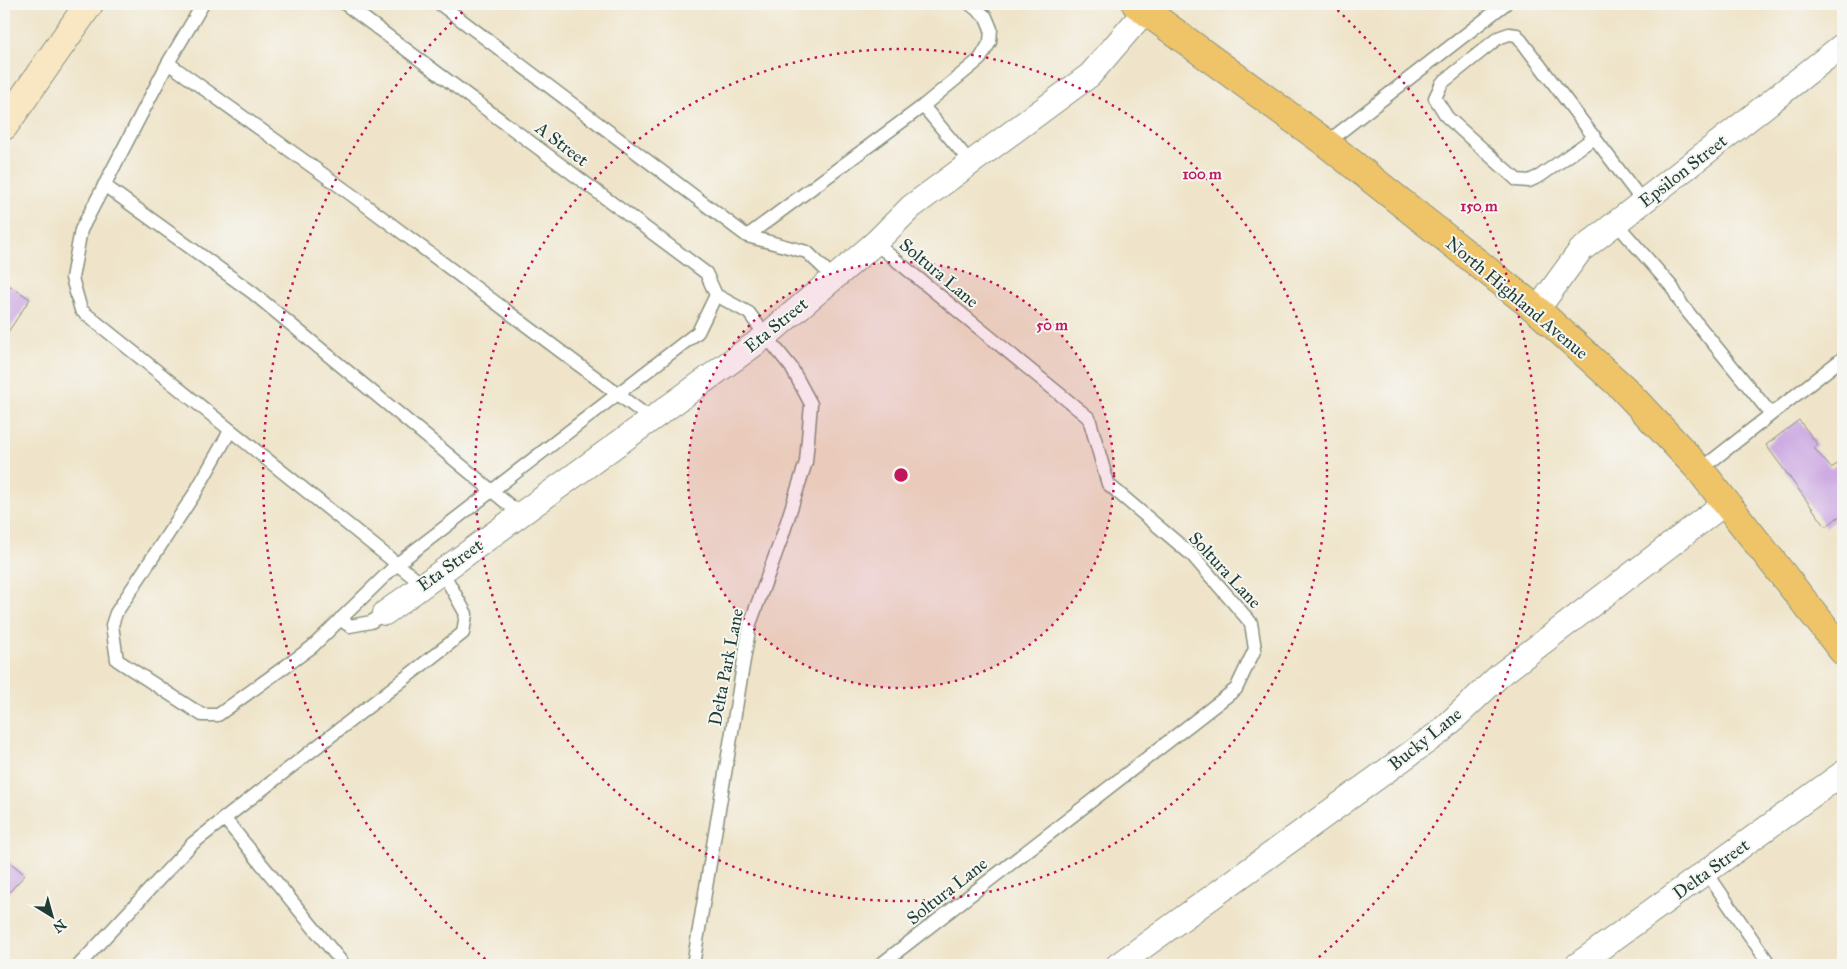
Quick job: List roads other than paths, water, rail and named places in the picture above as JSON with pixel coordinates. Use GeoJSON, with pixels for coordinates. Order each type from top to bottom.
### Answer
{"type":"FeatureCollection","features":[{"type":"Feature","properties":{"kind":"main road"},"geometry":{"type":"LineString","coordinates":[[4,126],[89,4]]}},
{"type":"Feature","properties":{"kind":"main road","name":"North Highland Avenue"},"geometry":{"type":"LineString","coordinates":[[1140,8],[1326,143],[1537,310],[1622,388],[1700,470],[1843,651]]}},
{"type":"Feature","properties":{"kind":"street","name":"Eta Street"},"geometry":{"type":"LineString","coordinates":[[385,613],[766,336],[875,243],[911,207],[1090,75],[1140,8]]}},
{"type":"Feature","properties":{"kind":"street","name":"Epsilon Street"},"geometry":{"type":"LineString","coordinates":[[1537,310],[1580,251],[1843,46]]}},
{"type":"Feature","properties":{"kind":"street","name":"Bucky Lane"},"geometry":{"type":"LineString","coordinates":[[1118,965],[1440,732],[1500,675],[1725,503]]}},
{"type":"Feature","properties":{"kind":"street","name":"Delta Street"},"geometry":{"type":"LineString","coordinates":[[1577,965],[1843,773]]}},
{"type":"Feature","properties":{"kind":"lane"},"geometry":{"type":"LineString","coordinates":[[79,965],[192,844],[463,633],[466,614],[432,578],[397,564],[81,310],[72,278],[81,230],[168,63],[204,4]]}},
{"type":"Feature","properties":{"kind":"lane","name":"A Street"},"geometry":{"type":"LineString","coordinates":[[345,4],[706,273],[716,295]]}},
{"type":"Feature","properties":{"kind":"lane"},"geometry":{"type":"LineString","coordinates":[[440,4],[747,236],[807,252],[834,278]]}},
{"type":"Feature","properties":{"kind":"lane"},"geometry":{"type":"LineString","coordinates":[[747,236],[923,106],[980,58],[990,42],[991,29],[986,16],[970,4]]}},
{"type":"Feature","properties":{"kind":"lane"},"geometry":{"type":"LineString","coordinates":[[1326,143],[1505,4]]}},
{"type":"Feature","properties":{"kind":"lane"},"geometry":{"type":"LineString","coordinates":[[1594,137],[1540,176],[1529,181],[1517,180],[1447,117],[1436,98],[1442,83],[1498,38],[1509,34],[1517,35],[1594,137],[1643,202]]}},
{"type":"Feature","properties":{"kind":"lane"},"geometry":{"type":"LineString","coordinates":[[168,63],[352,195],[651,419]]}},
{"type":"Feature","properties":{"kind":"lane"},"geometry":{"type":"LineString","coordinates":[[923,106],[971,163]]}},
{"type":"Feature","properties":{"kind":"lane"},"geometry":{"type":"LineString","coordinates":[[104,185],[253,294],[520,514]]}},
{"type":"Feature","properties":{"kind":"lane"},"geometry":{"type":"LineString","coordinates":[[1616,223],[1672,287],[1682,305],[1771,414]]}},
{"type":"Feature","properties":{"kind":"lane","name":"Soltura Lane"},"geometry":{"type":"LineString","coordinates":[[875,243],[1089,418],[1108,484],[1193,556],[1251,623],[1256,649],[1236,689],[880,965]]}},
{"type":"Feature","properties":{"kind":"lane"},"geometry":{"type":"LineString","coordinates":[[230,430],[196,493],[116,613],[112,625],[117,660],[202,715],[218,715],[312,647],[397,564],[698,332],[716,295]]}},
{"type":"Feature","properties":{"kind":"lane","name":"Delta Park Lane"},"geometry":{"type":"LineString","coordinates":[[693,965],[750,624],[806,462],[811,404],[792,367],[749,313],[716,295]]}},
{"type":"Feature","properties":{"kind":"lane"},"geometry":{"type":"LineString","coordinates":[[1700,470],[1843,358]]}},
{"type":"Feature","properties":{"kind":"lane"},"geometry":{"type":"LineString","coordinates":[[340,619],[350,626],[371,622],[385,613]]}},
{"type":"Feature","properties":{"kind":"lane"},"geometry":{"type":"LineString","coordinates":[[224,818],[344,965]]}},
{"type":"Feature","properties":{"kind":"lane"},"geometry":{"type":"LineString","coordinates":[[1707,873],[1770,965]]}}]}
